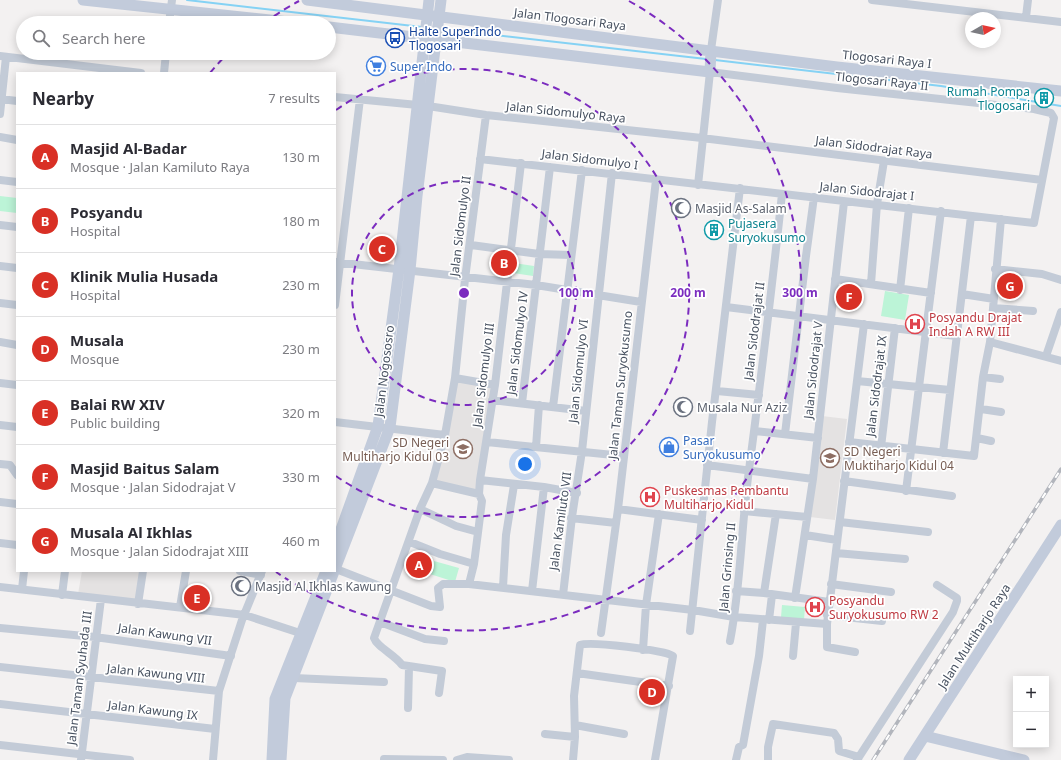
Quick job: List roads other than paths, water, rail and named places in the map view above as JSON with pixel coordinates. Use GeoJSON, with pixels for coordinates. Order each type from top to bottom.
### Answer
{"type":"FeatureCollection","features":[{"type":"Feature","properties":{"kind":"street"},"geometry":{"type":"LineString","coordinates":[[82,0],[171,5],[249,16]]}},
{"type":"Feature","properties":{"kind":"street","name":"Jalan Tlogosari Raya"},"geometry":{"type":"LineString","coordinates":[[308,0],[711,52]]}},
{"type":"Feature","properties":{"kind":"street"},"geometry":{"type":"LineString","coordinates":[[429,0],[433,16]]}},
{"type":"Feature","properties":{"kind":"street"},"geometry":{"type":"LineString","coordinates":[[433,16],[441,0]]}},
{"type":"Feature","properties":{"kind":"street"},"geometry":{"type":"LineString","coordinates":[[698,185],[711,52],[718,0]]}},
{"type":"Feature","properties":{"kind":"street"},"geometry":{"type":"LineString","coordinates":[[872,0],[932,4],[1061,22]]}},
{"type":"Feature","properties":{"kind":"street"},"geometry":{"type":"LineString","coordinates":[[1026,17],[1028,0]]}},
{"type":"Feature","properties":{"kind":"street"},"geometry":{"type":"LineString","coordinates":[[170,16],[171,5]]}},
{"type":"Feature","properties":{"kind":"street","name":"Jalan Nogososro"},"geometry":{"type":"LineString","coordinates":[[336,543],[378,426],[399,269],[416,105],[433,16]]}},
{"type":"Feature","properties":{"kind":"street"},"geometry":{"type":"LineString","coordinates":[[336,28],[430,37],[710,70]]}},
{"type":"Feature","properties":{"kind":"street","name":"Jalan Nogososro"},"geometry":{"type":"LineString","coordinates":[[336,558],[390,427],[410,270],[428,106],[430,37]]}},
{"type":"Feature","properties":{"kind":"street","name":"Tlogosari Raya I"},"geometry":{"type":"LineString","coordinates":[[711,52],[1061,92]]}},
{"type":"Feature","properties":{"kind":"street"},"geometry":{"type":"LineString","coordinates":[[0,114],[2,99],[3,56],[16,58]]}},
{"type":"Feature","properties":{"kind":"street"},"geometry":{"type":"LineString","coordinates":[[26,60],[85,70],[123,72]]}},
{"type":"Feature","properties":{"kind":"street"},"geometry":{"type":"LineString","coordinates":[[164,72],[165,60]]}},
{"type":"Feature","properties":{"kind":"street","name":"Tlogosari Raya II"},"geometry":{"type":"LineString","coordinates":[[710,70],[837,88],[1034,109],[1051,113],[1054,118],[1054,127],[1042,180]]}},
{"type":"Feature","properties":{"kind":"street","name":"Jalan Sidomulyo Raya"},"geometry":{"type":"LineString","coordinates":[[336,97],[428,106],[486,115],[702,138]]}},
{"type":"Feature","properties":{"kind":"street"},"geometry":{"type":"LineString","coordinates":[[2,99],[16,101]]}},
{"type":"Feature","properties":{"kind":"street"},"geometry":{"type":"LineString","coordinates":[[336,291],[338,263],[360,99]]}},
{"type":"Feature","properties":{"kind":"street","name":"Jalan Sidomulyo II"},"geometry":{"type":"LineString","coordinates":[[410,667],[402,665],[395,655],[377,644],[374,638],[410,542],[420,509],[432,483],[445,435],[455,378],[465,279],[471,245],[486,115]]}},
{"type":"Feature","properties":{"kind":"street"},"geometry":{"type":"LineString","coordinates":[[0,137],[16,140]]}},
{"type":"Feature","properties":{"kind":"street","name":"Jalan Sidodrajat Raya"},"geometry":{"type":"LineString","coordinates":[[702,138],[1042,180]]}},
{"type":"Feature","properties":{"kind":"street","name":"Jalan Sidomulyo I"},"geometry":{"type":"LineString","coordinates":[[480,159],[612,173],[698,185]]}},
{"type":"Feature","properties":{"kind":"street"},"geometry":{"type":"LineString","coordinates":[[871,284],[877,204],[884,161]]}},
{"type":"Feature","properties":{"kind":"street"},"geometry":{"type":"LineString","coordinates":[[511,250],[521,163]]}},
{"type":"Feature","properties":{"kind":"street"},"geometry":{"type":"LineString","coordinates":[[539,254],[550,167]]}},
{"type":"Feature","properties":{"kind":"street"},"geometry":{"type":"LineString","coordinates":[[553,407],[566,290],[582,170]]}},
{"type":"Feature","properties":{"kind":"street","name":"Jalan Sidomulyo VI"},"geometry":{"type":"LineString","coordinates":[[582,452],[612,173]]}},
{"type":"Feature","properties":{"kind":"street"},"geometry":{"type":"LineString","coordinates":[[0,180],[16,182]]}},
{"type":"Feature","properties":{"kind":"street","name":"Jalan Taman Suryokusumo"},"geometry":{"type":"LineString","coordinates":[[601,633],[618,509],[656,180]]}},
{"type":"Feature","properties":{"kind":"street","name":"Jalan Sidodrajat I"},"geometry":{"type":"LineString","coordinates":[[698,185],[740,188],[844,202],[941,211],[1034,223],[1042,180]]}},
{"type":"Feature","properties":{"kind":"street"},"geometry":{"type":"LineString","coordinates":[[690,631],[707,465],[740,188]]}},
{"type":"Feature","properties":{"kind":"street","name":"Jalan Sidodrajat II"},"geometry":{"type":"LineString","coordinates":[[749,470],[755,431],[782,194]]}},
{"type":"Feature","properties":{"kind":"street"},"geometry":{"type":"LineString","coordinates":[[786,434],[814,197]]}},
{"type":"Feature","properties":{"kind":"street","name":"Jalan Sidodrajat V"},"geometry":{"type":"LineString","coordinates":[[795,598],[813,479],[844,202]]}},
{"type":"Feature","properties":{"kind":"street"},"geometry":{"type":"LineString","coordinates":[[900,290],[909,208]]}},
{"type":"Feature","properties":{"kind":"street"},"geometry":{"type":"LineString","coordinates":[[906,491],[941,211]]}},
{"type":"Feature","properties":{"kind":"street"},"geometry":{"type":"LineString","coordinates":[[943,453],[971,216]]}},
{"type":"Feature","properties":{"kind":"street"},"geometry":{"type":"LineString","coordinates":[[849,442],[880,447],[973,456],[975,454],[981,409],[983,377],[990,342],[1001,219]]}},
{"type":"Feature","properties":{"kind":"street"},"geometry":{"type":"LineString","coordinates":[[0,225],[16,227]]}},
{"type":"Feature","properties":{"kind":"street"},"geometry":{"type":"LineString","coordinates":[[471,245],[539,254],[571,255]]}},
{"type":"Feature","properties":{"kind":"street","name":"Jalan Sidomulyo III"},"geometry":{"type":"LineString","coordinates":[[469,584],[474,564],[482,501],[479,494],[480,480],[495,385],[511,250]]}},
{"type":"Feature","properties":{"kind":"street","name":"Jalan Sidomulyo IV"},"geometry":{"type":"LineString","coordinates":[[522,403],[539,254]]}},
{"type":"Feature","properties":{"kind":"street"},"geometry":{"type":"LineString","coordinates":[[338,263],[410,270],[465,279],[536,285],[641,302]]}},
{"type":"Feature","properties":{"kind":"street"},"geometry":{"type":"LineString","coordinates":[[0,266],[16,268]]}},
{"type":"Feature","properties":{"kind":"street"},"geometry":{"type":"LineString","coordinates":[[996,269],[1042,274],[1061,280]]}},
{"type":"Feature","properties":{"kind":"street"},"geometry":{"type":"LineString","coordinates":[[835,279],[900,290],[931,293]]}},
{"type":"Feature","properties":{"kind":"street"},"geometry":{"type":"LineString","coordinates":[[962,294],[994,299]]}},
{"type":"Feature","properties":{"kind":"street"},"geometry":{"type":"LineString","coordinates":[[0,303],[16,305]]}},
{"type":"Feature","properties":{"kind":"street"},"geometry":{"type":"LineString","coordinates":[[726,307],[926,331],[956,336]]}},
{"type":"Feature","properties":{"kind":"street"},"geometry":{"type":"LineString","coordinates":[[993,308],[1033,311]]}},
{"type":"Feature","properties":{"kind":"street"},"geometry":{"type":"LineString","coordinates":[[1046,356],[1061,312]]}},
{"type":"Feature","properties":{"kind":"street"},"geometry":{"type":"LineString","coordinates":[[855,652],[828,648],[827,615],[864,324]]}},
{"type":"Feature","properties":{"kind":"street","name":"Jalan Sidodrajat IX"},"geometry":{"type":"LineString","coordinates":[[880,447],[895,328]]}},
{"type":"Feature","properties":{"kind":"street"},"geometry":{"type":"LineString","coordinates":[[0,342],[16,345]]}},
{"type":"Feature","properties":{"kind":"street"},"geometry":{"type":"LineString","coordinates":[[990,342],[1061,361]]}},
{"type":"Feature","properties":{"kind":"street"},"geometry":{"type":"LineString","coordinates":[[983,377],[1000,379]]}},
{"type":"Feature","properties":{"kind":"street"},"geometry":{"type":"LineString","coordinates":[[455,378],[495,385]]}},
{"type":"Feature","properties":{"kind":"street"},"geometry":{"type":"LineString","coordinates":[[857,381],[950,390]]}},
{"type":"Feature","properties":{"kind":"street"},"geometry":{"type":"LineString","coordinates":[[0,383],[16,385]]}},
{"type":"Feature","properties":{"kind":"street"},"geometry":{"type":"LineString","coordinates":[[717,390],[759,395]]}},
{"type":"Feature","properties":{"kind":"street"},"geometry":{"type":"LineString","coordinates":[[492,400],[586,412]]}},
{"type":"Feature","properties":{"kind":"street"},"geometry":{"type":"LineString","coordinates":[[536,447],[539,405]]}},
{"type":"Feature","properties":{"kind":"street"},"geometry":{"type":"LineString","coordinates":[[981,409],[1001,412]]}},
{"type":"Feature","properties":{"kind":"street"},"geometry":{"type":"LineString","coordinates":[[336,422],[390,427],[445,435]]}},
{"type":"Feature","properties":{"kind":"street"},"geometry":{"type":"LineString","coordinates":[[0,425],[16,427]]}},
{"type":"Feature","properties":{"kind":"street"},"geometry":{"type":"LineString","coordinates":[[755,431],[818,438]]}},
{"type":"Feature","properties":{"kind":"street"},"geometry":{"type":"LineString","coordinates":[[977,438],[991,441]]}},
{"type":"Feature","properties":{"kind":"street"},"geometry":{"type":"LineString","coordinates":[[487,442],[623,456]]}},
{"type":"Feature","properties":{"kind":"street","name":"Jalan Kamiluto VII"},"geometry":{"type":"LineString","coordinates":[[563,595],[572,518],[582,452]]}},
{"type":"Feature","properties":{"kind":"street"},"geometry":{"type":"LineString","coordinates":[[0,464],[10,465],[16,474]]}},
{"type":"Feature","properties":{"kind":"street"},"geometry":{"type":"LineString","coordinates":[[707,465],[813,479]]}},
{"type":"Feature","properties":{"kind":"street","name":"Jalan Grinsing II"},"geometry":{"type":"LineString","coordinates":[[730,641],[734,617],[749,470]]}},
{"type":"Feature","properties":{"kind":"street"},"geometry":{"type":"LineString","coordinates":[[480,480],[576,492]]}},
{"type":"Feature","properties":{"kind":"street"},"geometry":{"type":"LineString","coordinates":[[844,481],[906,491],[952,496]]}},
{"type":"Feature","properties":{"kind":"street"},"geometry":{"type":"LineString","coordinates":[[432,483],[479,494]]}},
{"type":"Feature","properties":{"kind":"street"},"geometry":{"type":"LineString","coordinates":[[503,587],[506,535],[514,485]]}},
{"type":"Feature","properties":{"kind":"street"},"geometry":{"type":"LineString","coordinates":[[532,591],[544,487]]}},
{"type":"Feature","properties":{"kind":"street"},"geometry":{"type":"LineString","coordinates":[[0,502],[16,504]]}},
{"type":"Feature","properties":{"kind":"street"},"geometry":{"type":"LineString","coordinates":[[420,509],[456,526],[478,532]]}},
{"type":"Feature","properties":{"kind":"street"},"geometry":{"type":"LineString","coordinates":[[618,509],[702,520]]}},
{"type":"Feature","properties":{"kind":"street"},"geometry":{"type":"LineString","coordinates":[[744,511],[807,517]]}},
{"type":"Feature","properties":{"kind":"street"},"geometry":{"type":"LineString","coordinates":[[643,650],[646,605],[659,514]]}},
{"type":"Feature","properties":{"kind":"street"},"geometry":{"type":"LineString","coordinates":[[736,760],[739,746],[743,745],[766,620],[776,514]]}},
{"type":"Feature","properties":{"kind":"street"},"geometry":{"type":"LineString","coordinates":[[572,518],[616,523]]}},
{"type":"Feature","properties":{"kind":"street"},"geometry":{"type":"LineString","coordinates":[[840,522],[928,532]]}},
{"type":"Feature","properties":{"kind":"street","name":"Jalan Muktiharjo Raya"},"geometry":{"type":"LineString","coordinates":[[909,760],[1061,526]]}},
{"type":"Feature","properties":{"kind":"street"},"geometry":{"type":"LineString","coordinates":[[805,535],[837,540]]}},
{"type":"Feature","properties":{"kind":"street"},"geometry":{"type":"LineString","coordinates":[[410,542],[440,554],[474,564]]}},
{"type":"Feature","properties":{"kind":"street"},"geometry":{"type":"LineString","coordinates":[[0,543],[16,546]]}},
{"type":"Feature","properties":{"kind":"street"},"geometry":{"type":"LineString","coordinates":[[836,553],[905,559]]}},
{"type":"Feature","properties":{"kind":"street"},"geometry":{"type":"LineString","coordinates":[[22,589],[24,572]]}},
{"type":"Feature","properties":{"kind":"street"},"geometry":{"type":"LineString","coordinates":[[62,595],[65,572]]}},
{"type":"Feature","properties":{"kind":"street"},"geometry":{"type":"LineString","coordinates":[[138,604],[143,572]]}},
{"type":"Feature","properties":{"kind":"street"},"geometry":{"type":"LineString","coordinates":[[180,607],[186,572]]}},
{"type":"Feature","properties":{"kind":"street"},"geometry":{"type":"LineString","coordinates":[[213,760],[219,691],[245,615],[262,573],[251,572]]}},
{"type":"Feature","properties":{"kind":"street","name":"Jalan Nogososro"},"geometry":{"type":"LineString","coordinates":[[272,760],[275,699],[305,635],[330,572]]}},
{"type":"Feature","properties":{"kind":"street"},"geometry":{"type":"LineString","coordinates":[[336,572],[416,599],[431,606],[440,607],[438,588],[444,584],[469,584],[693,610],[734,617],[796,623],[827,624]]}},
{"type":"Feature","properties":{"kind":"street"},"geometry":{"type":"LineString","coordinates":[[831,584],[891,592]]}},
{"type":"Feature","properties":{"kind":"street"},"geometry":{"type":"LineString","coordinates":[[768,760],[768,747],[773,724],[834,733],[838,739],[839,751],[858,758],[953,612],[958,601],[957,598],[937,585]]}},
{"type":"Feature","properties":{"kind":"street"},"geometry":{"type":"LineString","coordinates":[[0,587],[138,604],[180,607],[245,615],[305,635]]}},
{"type":"Feature","properties":{"kind":"street"},"geometry":{"type":"LineString","coordinates":[[736,591],[828,602]]}},
{"type":"Feature","properties":{"kind":"street","name":"Jalan Taman Syuhada III"},"geometry":{"type":"LineString","coordinates":[[81,757],[88,714],[100,599]]}},
{"type":"Feature","properties":{"kind":"street"},"geometry":{"type":"LineString","coordinates":[[827,615],[882,621]]}},
{"type":"Feature","properties":{"kind":"street"},"geometry":{"type":"LineString","coordinates":[[380,622],[425,639],[444,641]]}},
{"type":"Feature","properties":{"kind":"street"},"geometry":{"type":"LineString","coordinates":[[793,656],[796,623]]}},
{"type":"Feature","properties":{"kind":"street","name":"Jalan Kawung VII"},"geometry":{"type":"LineString","coordinates":[[0,628],[95,637],[231,656]]}},
{"type":"Feature","properties":{"kind":"street","name":"Jalan Nogososro"},"geometry":{"type":"LineString","coordinates":[[281,760],[285,698],[294,678],[305,635]]}},
{"type":"Feature","properties":{"kind":"street"},"geometry":{"type":"LineString","coordinates":[[573,760],[575,737],[574,696],[580,645],[600,644],[673,656],[669,686],[659,728],[655,760]]}},
{"type":"Feature","properties":{"kind":"street","name":"Jalan Kawung VIII"},"geometry":{"type":"LineString","coordinates":[[0,667],[219,691]]}},
{"type":"Feature","properties":{"kind":"street"},"geometry":{"type":"LineString","coordinates":[[408,708],[410,667],[442,671],[439,693]]}},
{"type":"Feature","properties":{"kind":"street"},"geometry":{"type":"LineString","coordinates":[[576,673],[669,686]]}},
{"type":"Feature","properties":{"kind":"street"},"geometry":{"type":"LineString","coordinates":[[294,678],[384,682]]}},
{"type":"Feature","properties":{"kind":"street","name":"Jalan Kawung IX"},"geometry":{"type":"LineString","coordinates":[[0,704],[215,729]]}},
{"type":"Feature","properties":{"kind":"street"},"geometry":{"type":"LineString","coordinates":[[575,725],[624,734]]}},
{"type":"Feature","properties":{"kind":"street"},"geometry":{"type":"LineString","coordinates":[[545,734],[575,737]]}},
{"type":"Feature","properties":{"kind":"street"},"geometry":{"type":"LineString","coordinates":[[925,736],[1024,760]]}},
{"type":"Feature","properties":{"kind":"street"},"geometry":{"type":"LineString","coordinates":[[0,745],[81,757],[130,760]]}},
{"type":"Feature","properties":{"kind":"street"},"geometry":{"type":"LineString","coordinates":[[457,760],[467,757],[509,760]]}},
{"type":"Feature","properties":{"kind":"street"},"geometry":{"type":"LineString","coordinates":[[384,759],[443,760]]}},
{"type":"Feature","properties":{"kind":"waterway"},"geometry":{"type":"LineString","coordinates":[[187,0],[326,16]]}},
{"type":"Feature","properties":{"kind":"waterway"},"geometry":{"type":"LineString","coordinates":[[336,17],[422,27]]}},
{"type":"Feature","properties":{"kind":"waterway"},"geometry":{"type":"LineString","coordinates":[[441,29],[706,59]]}},
{"type":"Feature","properties":{"kind":"waterway"},"geometry":{"type":"LineString","coordinates":[[715,60],[941,86],[1061,106]]}},
{"type":"Feature","properties":{"kind":"railway"},"geometry":{"type":"LineString","coordinates":[[873,760],[1061,469]]}},
{"type":"Feature","properties":{"kind":"place","name":"Halte SuperIndo Tlogosari"},"geometry":{"type":"Point","coordinates":[395,38]}},
{"type":"Feature","properties":{"kind":"place","name":"Super Indo"},"geometry":{"type":"Point","coordinates":[376,66]}},
{"type":"Feature","properties":{"kind":"place","name":"Rumah Pompa Tlogosari"},"geometry":{"type":"Point","coordinates":[1044,98]}},
{"type":"Feature","properties":{"kind":"place","name":"Masjid As-Salam"},"geometry":{"type":"Point","coordinates":[681,208]}},
{"type":"Feature","properties":{"kind":"place","name":"Pujasera Suryokusumo"},"geometry":{"type":"Point","coordinates":[714,230]}},
{"type":"Feature","properties":{"kind":"place","name":"Klinik Mulia Husada"},"geometry":{"type":"Point","coordinates":[382,249]}},
{"type":"Feature","properties":{"kind":"place","name":"Posyandu"},"geometry":{"type":"Point","coordinates":[504,263]}},
{"type":"Feature","properties":{"kind":"place","name":"Musala Al Ikhlas"},"geometry":{"type":"Point","coordinates":[1010,286]}},
{"type":"Feature","properties":{"kind":"place","name":"Masjid Baitus Salam"},"geometry":{"type":"Point","coordinates":[849,297]}},
{"type":"Feature","properties":{"kind":"place","name":"Posyandu Drajat Indah A RW III"},"geometry":{"type":"Point","coordinates":[915,324]}},
{"type":"Feature","properties":{"kind":"place","name":"Musala Nur Aziz"},"geometry":{"type":"Point","coordinates":[683,407]}},
{"type":"Feature","properties":{"kind":"place","name":"Pasar Suryokusumo"},"geometry":{"type":"Point","coordinates":[669,447]}},
{"type":"Feature","properties":{"kind":"place","name":"SD Negeri Multiharjo Kidul 03"},"geometry":{"type":"Point","coordinates":[463,449]}},
{"type":"Feature","properties":{"kind":"place","name":"SD Negeri Muktiharjo Kidul 04"},"geometry":{"type":"Point","coordinates":[830,458]}},
{"type":"Feature","properties":{"kind":"place","name":"Puskesmas Pembantu Multiharjo Kidul"},"geometry":{"type":"Point","coordinates":[650,497]}},
{"type":"Feature","properties":{"kind":"place","name":"Masjid Al-Badar"},"geometry":{"type":"Point","coordinates":[419,565]}},
{"type":"Feature","properties":{"kind":"place","name":"Masjid Al Ikhlas Kawung"},"geometry":{"type":"Point","coordinates":[241,586]}},
{"type":"Feature","properties":{"kind":"place","name":"Balai RW XIV"},"geometry":{"type":"Point","coordinates":[197,598]}},
{"type":"Feature","properties":{"kind":"place","name":"Posyandu Suryokusumo RW 2"},"geometry":{"type":"Point","coordinates":[815,607]}},
{"type":"Feature","properties":{"kind":"place","name":"Musala"},"geometry":{"type":"Point","coordinates":[652,692]}}]}
